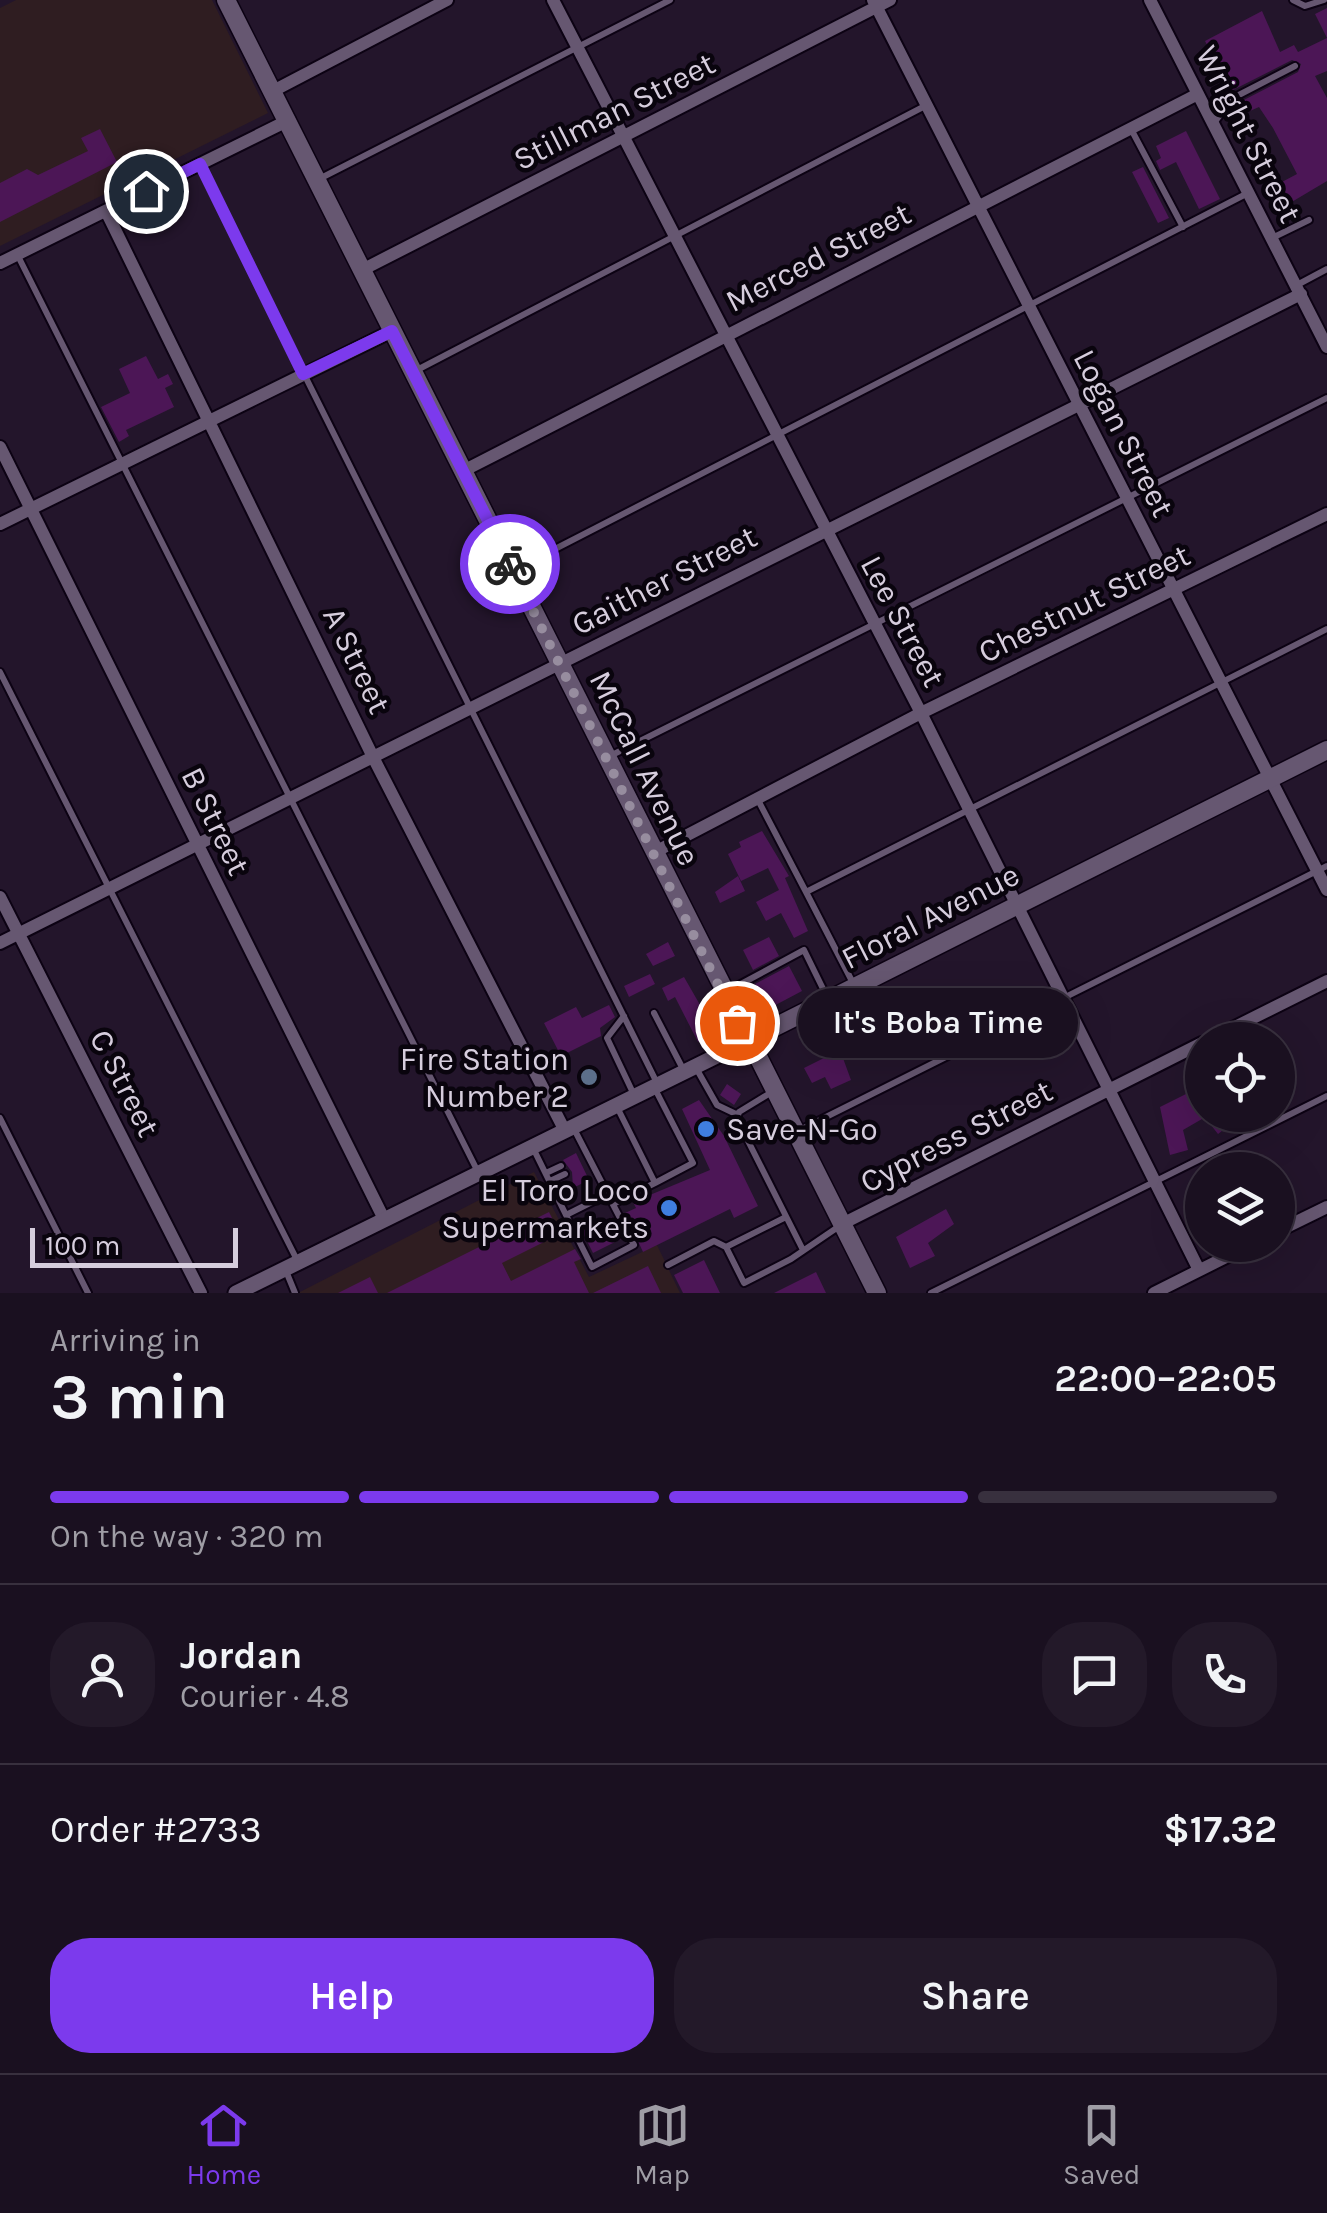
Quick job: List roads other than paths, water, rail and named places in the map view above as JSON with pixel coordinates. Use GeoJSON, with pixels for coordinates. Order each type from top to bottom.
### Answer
{"type":"FeatureCollection","features":[{"type":"Feature","properties":{"kind":"main road","name":"McCall Avenue"},"geometry":{"type":"LineString","coordinates":[[226,0],[562,664],[746,1042],[877,1293]]}},
{"type":"Feature","properties":{"kind":"main road","name":"Floral Avenue"},"geometry":{"type":"LineString","coordinates":[[746,1042],[1327,750]]}},
{"type":"Feature","properties":{"kind":"street"},"geometry":{"type":"LineString","coordinates":[[272,91],[447,0]]}},
{"type":"Feature","properties":{"kind":"street","name":"Lee Street"},"geometry":{"type":"LineString","coordinates":[[553,0],[776,439],[921,713],[1199,1270]]}},
{"type":"Feature","properties":{"kind":"street","name":"Stillman Street"},"geometry":{"type":"LineString","coordinates":[[362,270],[875,4],[890,0]]}},
{"type":"Feature","properties":{"kind":"street","name":"Wright Street"},"geometry":{"type":"LineString","coordinates":[[1150,0],[1327,346]]}},
{"type":"Feature","properties":{"kind":"street","name":"Logan Street"},"geometry":{"type":"LineString","coordinates":[[875,4],[1219,684],[1322,868],[1327,890]]}},
{"type":"Feature","properties":{"kind":"street","name":"Merced Street"},"geometry":{"type":"LineString","coordinates":[[463,471],[1198,94]]}},
{"type":"Feature","properties":{"kind":"street"},"geometry":{"type":"LineString","coordinates":[[0,263],[288,120]]}},
{"type":"Feature","properties":{"kind":"street","name":"A Street"},"geometry":{"type":"LineString","coordinates":[[106,211],[374,758],[569,1129]]}},
{"type":"Feature","properties":{"kind":"street","name":"Gaither Street"},"geometry":{"type":"LineString","coordinates":[[0,943],[1079,404],[1298,290]]}},
{"type":"Feature","properties":{"kind":"street"},"geometry":{"type":"LineString","coordinates":[[0,524],[392,331]]}},
{"type":"Feature","properties":{"kind":"street","name":"B Street"},"geometry":{"type":"LineString","coordinates":[[0,447],[384,1219]]}},
{"type":"Feature","properties":{"kind":"street","name":"Chestnut Street"},"geometry":{"type":"LineString","coordinates":[[653,853],[921,713],[1327,514]]}},
{"type":"Feature","properties":{"kind":"street","name":"C Street"},"geometry":{"type":"LineString","coordinates":[[0,897],[200,1293]]}},
{"type":"Feature","properties":{"kind":"street","name":"Cypress Street"},"geometry":{"type":"LineString","coordinates":[[1245,1022],[1327,980]]}},
{"type":"Feature","properties":{"kind":"street","name":"Floral Avenue"},"geometry":{"type":"LineString","coordinates":[[243,1291],[746,1042]]}},
{"type":"Feature","properties":{"kind":"street","name":"Cypress Street"},"geometry":{"type":"LineString","coordinates":[[842,1224],[1185,1052]]}},
{"type":"Feature","properties":{"kind":"street"},"geometry":{"type":"LineString","coordinates":[[1295,1223],[1327,1207]]}},
{"type":"Feature","properties":{"kind":"street"},"geometry":{"type":"LineString","coordinates":[[1154,1293],[1215,1262]]}},
{"type":"Feature","properties":{"kind":"lane"},"geometry":{"type":"LineString","coordinates":[[317,180],[670,0]]}},
{"type":"Feature","properties":{"kind":"lane"},"geometry":{"type":"LineString","coordinates":[[1293,0],[1306,6],[1324,0]]}},
{"type":"Feature","properties":{"kind":"lane"},"geometry":{"type":"LineString","coordinates":[[1213,124],[1233,98],[1295,66]]}},
{"type":"Feature","properties":{"kind":"lane"},"geometry":{"type":"LineString","coordinates":[[413,372],[926,106]]}},
{"type":"Feature","properties":{"kind":"lane"},"geometry":{"type":"LineString","coordinates":[[1131,129],[1183,227]]}},
{"type":"Feature","properties":{"kind":"lane"},"geometry":{"type":"LineString","coordinates":[[200,164],[624,1016],[692,1163],[613,1204]]}},
{"type":"Feature","properties":{"kind":"lane"},"geometry":{"type":"LineString","coordinates":[[513,571],[1249,193]]}},
{"type":"Feature","properties":{"kind":"lane"},"geometry":{"type":"LineString","coordinates":[[1272,238],[1309,220]]}},
{"type":"Feature","properties":{"kind":"lane"},"geometry":{"type":"LineString","coordinates":[[17,254],[479,1174]]}},
{"type":"Feature","properties":{"kind":"lane"},"geometry":{"type":"LineString","coordinates":[[1298,290],[1327,270]]}},
{"type":"Feature","properties":{"kind":"lane"},"geometry":{"type":"LineString","coordinates":[[606,758],[1327,398]]}},
{"type":"Feature","properties":{"kind":"lane"},"geometry":{"type":"LineString","coordinates":[[806,892],[1327,629]]}},
{"type":"Feature","properties":{"kind":"lane"},"geometry":{"type":"LineString","coordinates":[[0,672],[292,1265],[295,1293]]}},
{"type":"Feature","properties":{"kind":"lane"},"geometry":{"type":"LineString","coordinates":[[758,800],[854,987]]}},
{"type":"Feature","properties":{"kind":"lane"},"geometry":{"type":"LineString","coordinates":[[793,1134],[1322,868]]}},
{"type":"Feature","properties":{"kind":"lane"},"geometry":{"type":"LineString","coordinates":[[722,994],[804,950],[828,1000]]}},
{"type":"Feature","properties":{"kind":"lane"},"geometry":{"type":"LineString","coordinates":[[654,1013],[717,1105],[738,1115],[804,1250]]}},
{"type":"Feature","properties":{"kind":"lane"},"geometry":{"type":"LineString","coordinates":[[624,1016],[607,1038],[634,1097]]}},
{"type":"Feature","properties":{"kind":"lane"},"geometry":{"type":"LineString","coordinates":[[738,1115],[772,1092]]}},
{"type":"Feature","properties":{"kind":"lane"},"geometry":{"type":"LineString","coordinates":[[931,1293],[1158,1184],[1327,1096]]}},
{"type":"Feature","properties":{"kind":"lane"},"geometry":{"type":"LineString","coordinates":[[616,1106],[655,1183]]}},
{"type":"Feature","properties":{"kind":"lane"},"geometry":{"type":"LineString","coordinates":[[0,1118],[88,1293]]}},
{"type":"Feature","properties":{"kind":"lane"},"geometry":{"type":"LineString","coordinates":[[532,1147],[592,1267],[634,1246],[569,1129]]}},
{"type":"Feature","properties":{"kind":"lane"},"geometry":{"type":"LineString","coordinates":[[548,1177],[563,1170]]}},
{"type":"Feature","properties":{"kind":"lane"},"geometry":{"type":"LineString","coordinates":[[566,1215],[608,1194]]}},
{"type":"Feature","properties":{"kind":"lane"},"geometry":{"type":"LineString","coordinates":[[726,1248],[786,1217]]}},
{"type":"Feature","properties":{"kind":"lane"},"geometry":{"type":"LineString","coordinates":[[668,1265],[714,1242],[726,1248],[744,1283],[842,1224]]}},
{"type":"Feature","properties":{"kind":"place","name":"It's Boba Time"},"geometry":{"type":"Point","coordinates":[737,1023]}},
{"type":"Feature","properties":{"kind":"place","name":"Fire Station Number 2"},"geometry":{"type":"Point","coordinates":[589,1077]}},
{"type":"Feature","properties":{"kind":"place","name":"Save-N-Go"},"geometry":{"type":"Point","coordinates":[706,1129]}},
{"type":"Feature","properties":{"kind":"place","name":"El Toro Loco Supermarkets"},"geometry":{"type":"Point","coordinates":[669,1208]}}]}
